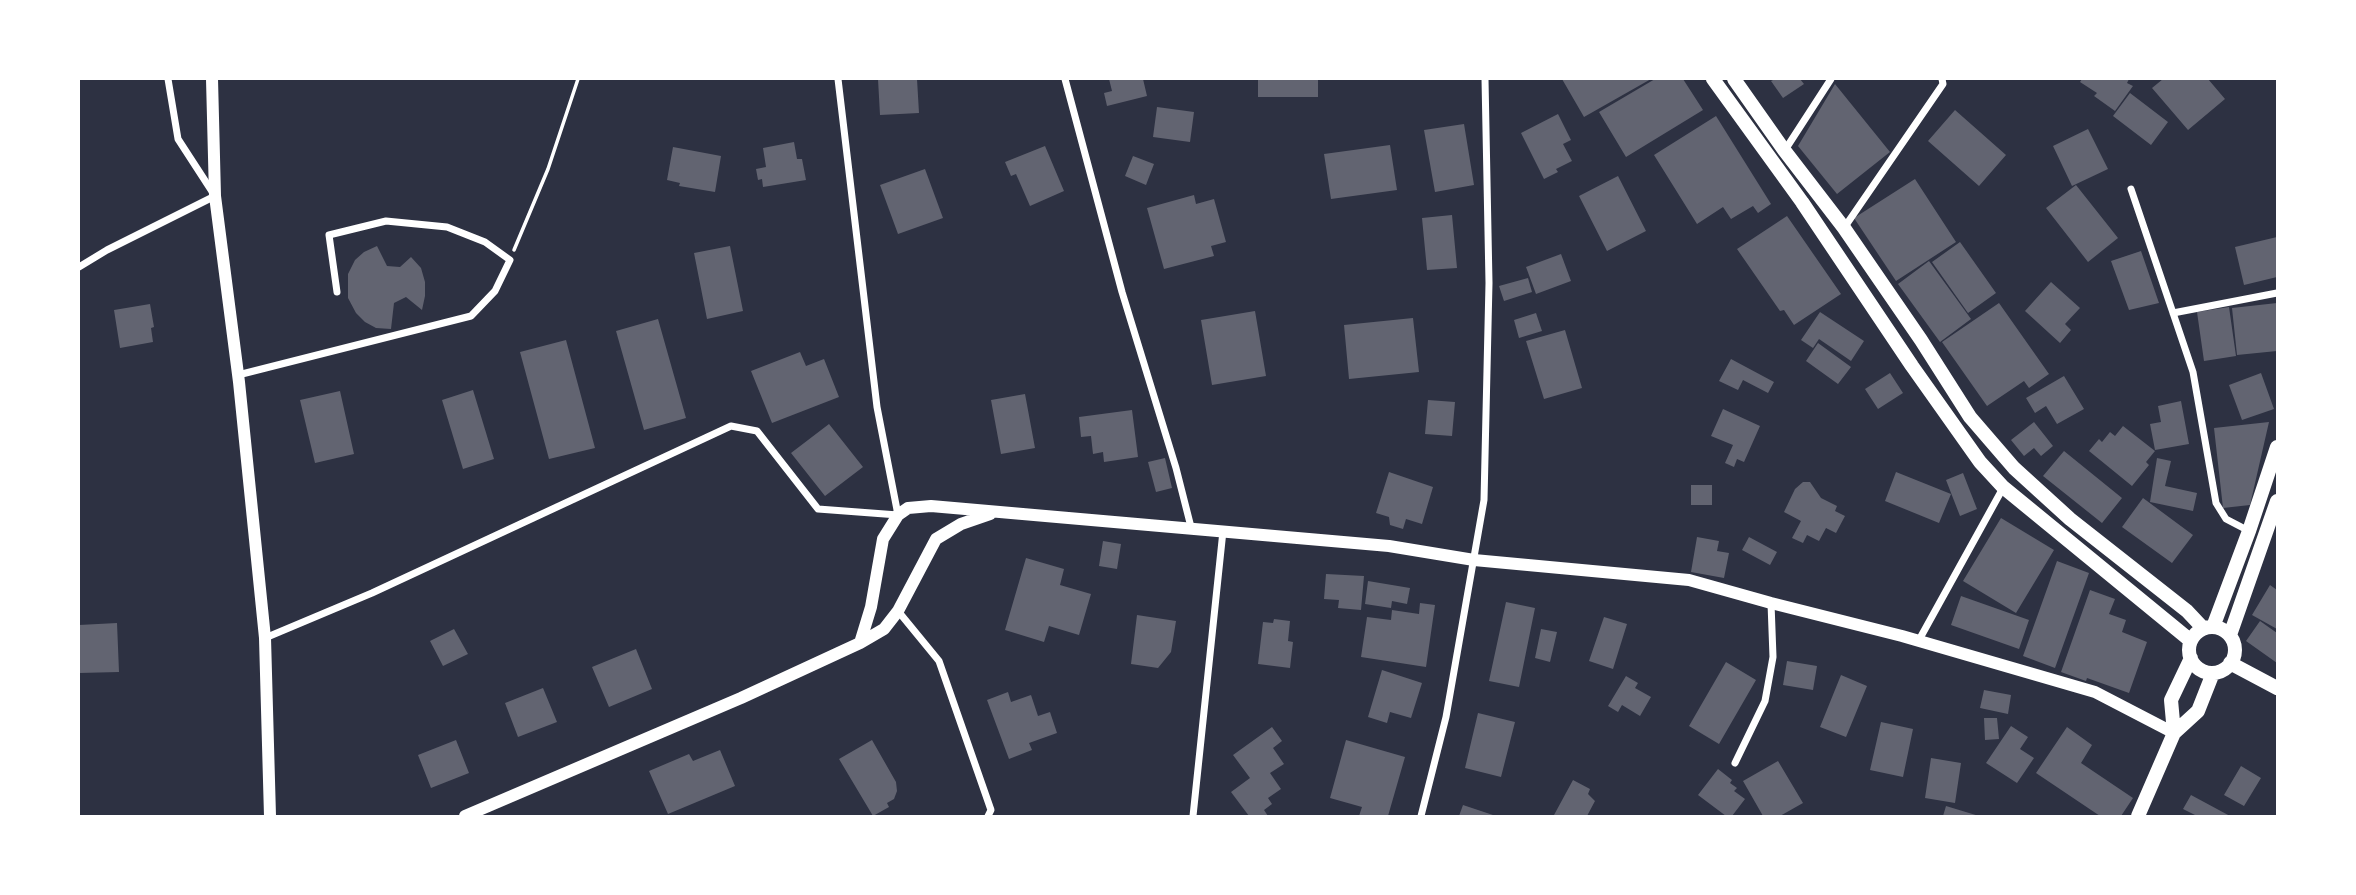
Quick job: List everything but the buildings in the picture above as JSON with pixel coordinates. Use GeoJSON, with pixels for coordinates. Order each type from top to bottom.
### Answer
{"type":"FeatureCollection","features":[{"type":"Feature","properties":{"kind":"main road"},"geometry":{"type":"LineString","coordinates":[[1713,79],[1802,202],[1980,462],[2003,487],[2191,641]]}},
{"type":"Feature","properties":{"kind":"main road"},"geometry":{"type":"LineString","coordinates":[[1734,79],[1844,228],[1970,417],[2014,468],[2070,519],[2208,628]]}},
{"type":"Feature","properties":{"kind":"main road"},"geometry":{"type":"LineString","coordinates":[[2208,628],[2249,531],[2277,447]]}},
{"type":"Feature","properties":{"kind":"main road"},"geometry":{"type":"LineString","coordinates":[[2230,635],[2277,501]]}},
{"type":"Feature","properties":{"kind":"main road"},"geometry":{"type":"LineString","coordinates":[[2174,733],[2171,700],[2191,658],[2191,641],[2196,634],[2208,628],[2222,629],[2230,635],[2235,651],[2226,668],[2213,673],[2200,669],[2191,658]]}},
{"type":"Feature","properties":{"kind":"main road"},"geometry":{"type":"LineString","coordinates":[[2230,663],[2277,688]]}},
{"type":"Feature","properties":{"kind":"main road"},"geometry":{"type":"LineString","coordinates":[[2138,816],[2174,733],[2198,711],[2213,673]]}},
{"type":"Feature","properties":{"kind":"street"},"geometry":{"type":"LineString","coordinates":[[168,79],[178,139],[215,196]]}},
{"type":"Feature","properties":{"kind":"street"},"geometry":{"type":"LineString","coordinates":[[212,79],[215,196],[238,375],[265,638],[270,816]]}},
{"type":"Feature","properties":{"kind":"street"},"geometry":{"type":"LineString","coordinates":[[838,79],[877,407],[898,515]]}},
{"type":"Feature","properties":{"kind":"street"},"geometry":{"type":"LineString","coordinates":[[1065,79],[1122,292],[1177,468],[1191,527]]}},
{"type":"Feature","properties":{"kind":"street"},"geometry":{"type":"LineString","coordinates":[[1421,816],[1446,717],[1484,500],[1488,324],[1485,79]]}},
{"type":"Feature","properties":{"kind":"street"},"geometry":{"type":"LineString","coordinates":[[1784,150],[1831,79]]}},
{"type":"Feature","properties":{"kind":"street"},"geometry":{"type":"LineString","coordinates":[[1844,228],[1943,84],[1942,79]]}},
{"type":"Feature","properties":{"kind":"street"},"geometry":{"type":"LineString","coordinates":[[2131,189],[2193,372],[2216,503],[2226,519],[2249,531]]}},
{"type":"Feature","properties":{"kind":"street"},"geometry":{"type":"LineString","coordinates":[[79,267],[107,250],[215,196]]}},
{"type":"Feature","properties":{"kind":"street"},"geometry":{"type":"LineString","coordinates":[[238,375],[471,316],[495,291],[510,260],[485,242],[447,227],[387,221],[329,235],[337,292]]}},
{"type":"Feature","properties":{"kind":"street"},"geometry":{"type":"LineString","coordinates":[[2173,313],[2277,293]]}},
{"type":"Feature","properties":{"kind":"street"},"geometry":{"type":"LineString","coordinates":[[265,638],[372,593],[731,426],[757,431],[818,509],[898,515]]}},
{"type":"Feature","properties":{"kind":"street"},"geometry":{"type":"LineString","coordinates":[[1919,640],[2003,487]]}},
{"type":"Feature","properties":{"kind":"street"},"geometry":{"type":"LineString","coordinates":[[860,643],[871,607],[883,539],[898,515],[908,508],[931,506],[1389,546],[1474,560],[1689,580],[1919,640],[2095,692],[2174,733]]}},
{"type":"Feature","properties":{"kind":"street"},"geometry":{"type":"LineString","coordinates":[[465,816],[741,698],[860,643],[884,629],[898,611],[936,539],[961,524],[994,512]]}},
{"type":"Feature","properties":{"kind":"street"},"geometry":{"type":"LineString","coordinates":[[1194,816],[1223,531]]}},
{"type":"Feature","properties":{"kind":"street"},"geometry":{"type":"LineString","coordinates":[[1735,763],[1765,701],[1773,657],[1771,603]]}},
{"type":"Feature","properties":{"kind":"street"},"geometry":{"type":"LineString","coordinates":[[898,611],[939,661],[991,810],[988,816]]}},
{"type":"Feature","properties":{"kind":"path"},"geometry":{"type":"LineString","coordinates":[[510,260],[548,169],[578,79]]}}]}
